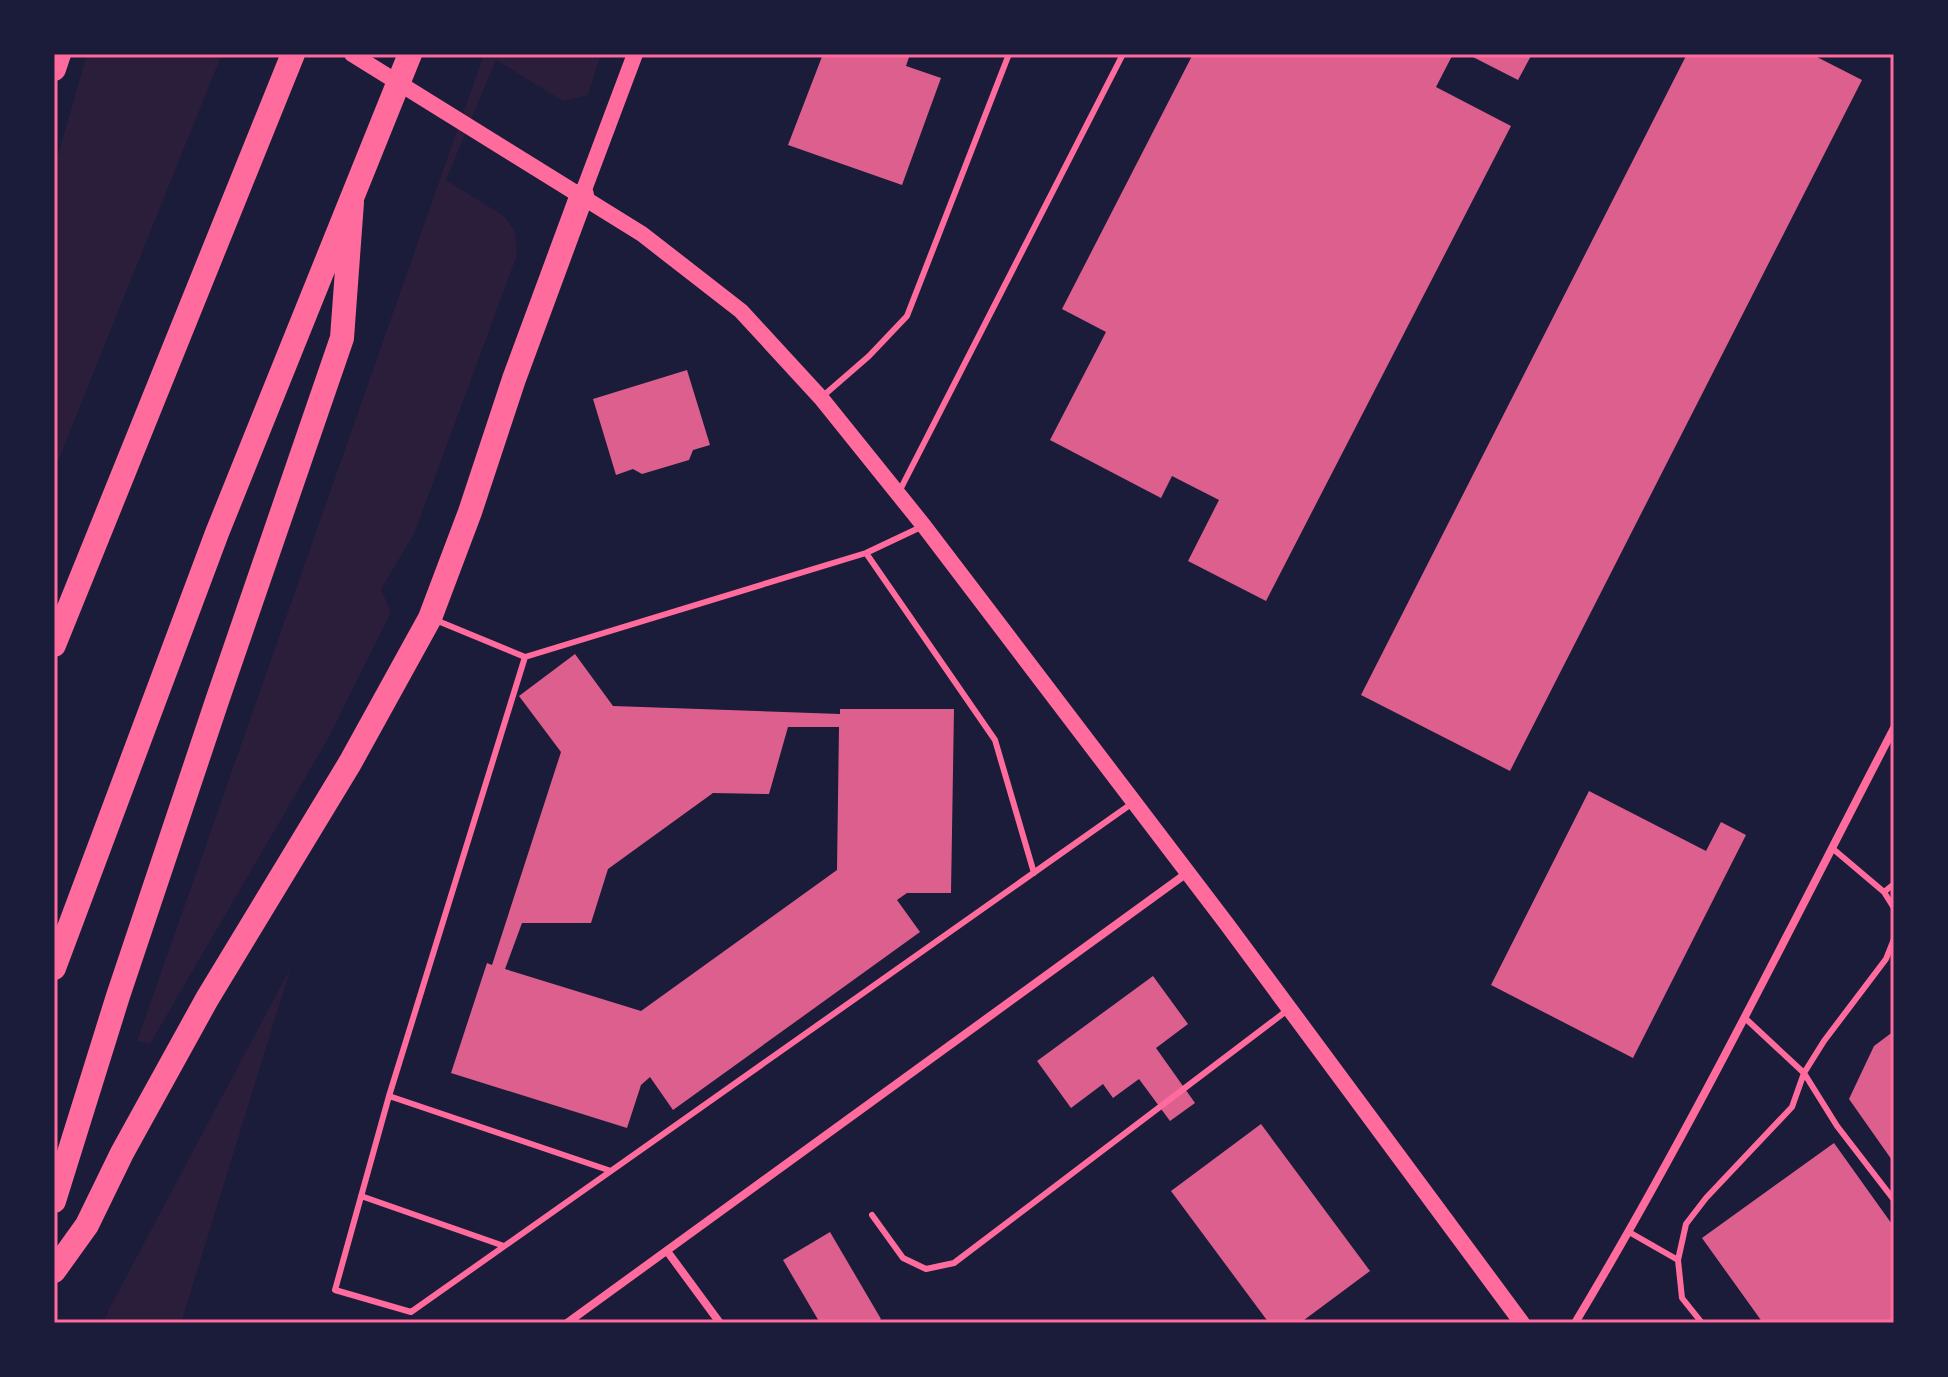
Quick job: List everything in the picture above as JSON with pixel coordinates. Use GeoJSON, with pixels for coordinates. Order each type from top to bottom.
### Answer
{"type":"FeatureCollection","features":[{"type":"Feature","properties":{"kind":"highway"},"geometry":{"type":"LineString","coordinates":[[54,69],[59,54]]}},
{"type":"Feature","properties":{"kind":"highway"},"geometry":{"type":"LineString","coordinates":[[54,645],[293,54]]}},
{"type":"Feature","properties":{"kind":"highway"},"geometry":{"type":"LineString","coordinates":[[54,968],[217,533],[410,54]]}},
{"type":"Feature","properties":{"kind":"highway"},"geometry":{"type":"LineString","coordinates":[[54,1271],[87,1225],[122,1153],[207,999],[350,763],[430,618],[582,195]]}},
{"type":"Feature","properties":{"kind":"highway"},"geometry":{"type":"LineString","coordinates":[[54,1201],[128,966],[342,338],[352,202]]}},
{"type":"Feature","properties":{"kind":"main road"},"geometry":{"type":"LineString","coordinates":[[352,54],[642,234],[741,311],[821,398],[924,526],[1290,1008],[1522,1323]]}},
{"type":"Feature","properties":{"kind":"main road"},"geometry":{"type":"LineString","coordinates":[[582,195],[635,54]]}},
{"type":"Feature","properties":{"kind":"street"},"geometry":{"type":"LineString","coordinates":[[1575,1323],[1629,1232],[1745,1018],[1894,728]]}},
{"type":"Feature","properties":{"kind":"street"},"geometry":{"type":"LineString","coordinates":[[567,1323],[1187,873]]}},
{"type":"Feature","properties":{"kind":"street"},"geometry":{"type":"LineString","coordinates":[[667,1251],[720,1323]]}},
{"type":"Feature","properties":{"kind":"lane"},"geometry":{"type":"LineString","coordinates":[[821,398],[869,356],[907,316],[1009,54]]}},
{"type":"Feature","properties":{"kind":"lane"},"geometry":{"type":"LineString","coordinates":[[898,493],[1123,54]]}},
{"type":"Feature","properties":{"kind":"lane"},"geometry":{"type":"LineString","coordinates":[[430,618],[525,657],[866,553],[924,526]]}},
{"type":"Feature","properties":{"kind":"lane"},"geometry":{"type":"LineString","coordinates":[[866,553],[995,740],[1034,873]]}},
{"type":"Feature","properties":{"kind":"lane"},"geometry":{"type":"LineString","coordinates":[[525,657],[389,1096],[335,1290],[411,1312],[1135,802]]}},
{"type":"Feature","properties":{"kind":"lane"},"geometry":{"type":"LineString","coordinates":[[1832,848],[1884,892],[1894,908]]}},
{"type":"Feature","properties":{"kind":"lane"},"geometry":{"type":"LineString","coordinates":[[1884,892],[1894,884]]}},
{"type":"Feature","properties":{"kind":"lane"},"geometry":{"type":"LineString","coordinates":[[1702,1323],[1682,1298],[1678,1260],[1686,1224],[1706,1198],[1792,1107],[1804,1073],[1824,1041],[1886,959],[1894,939]]}},
{"type":"Feature","properties":{"kind":"lane"},"geometry":{"type":"LineString","coordinates":[[872,1215],[903,1258],[926,1269],[954,1263],[1290,1008]]}},
{"type":"Feature","properties":{"kind":"lane"},"geometry":{"type":"LineString","coordinates":[[1745,1018],[1804,1073],[1837,1126],[1894,1200]]}},
{"type":"Feature","properties":{"kind":"lane"},"geometry":{"type":"LineString","coordinates":[[389,1096],[611,1171]]}},
{"type":"Feature","properties":{"kind":"lane"},"geometry":{"type":"LineString","coordinates":[[361,1196],[504,1246]]}},
{"type":"Feature","properties":{"kind":"lane"},"geometry":{"type":"LineString","coordinates":[[1629,1232],[1678,1260]]}},
{"type":"Feature","properties":{"kind":"shaded area"},"geometry":{"type":"Polygon","coordinates":[[[87,54],[222,54],[54,471],[54,169],[87,54]]]}},
{"type":"Feature","properties":{"kind":"shaded area"},"geometry":{"type":"Polygon","coordinates":[[[484,54],[601,54],[588,95],[563,101],[496,60],[446,180],[504,216],[515,231],[517,255],[414,534],[381,589],[391,612],[328,739],[150,1044],[137,1041],[484,54]]]}},
{"type":"Feature","properties":{"kind":"shaded area"},"geometry":{"type":"Polygon","coordinates":[[[291,967],[181,1323],[104,1323],[109,1309],[291,967]]]}},
{"type":"Feature","properties":{"kind":"building"},"geometry":{"type":"Polygon","coordinates":[[[823,54],[910,54],[906,66],[941,78],[902,185],[788,145],[823,54]]]}},
{"type":"Feature","properties":{"kind":"building"},"geometry":{"type":"Polygon","coordinates":[[[1193,54],[1453,54],[1436,87],[1511,126],[1266,601],[1188,561],[1219,500],[1172,476],[1161,498],[1050,440],[1106,332],[1062,309],[1193,54]]]}},
{"type":"Feature","properties":{"kind":"building"},"geometry":{"type":"Polygon","coordinates":[[[1467,54],[1532,54],[1518,80],[1467,54]]]}},
{"type":"Feature","properties":{"kind":"building"},"geometry":{"type":"Polygon","coordinates":[[[1687,54],[1811,54],[1862,80],[1510,771],[1361,695],[1687,54]]]}},
{"type":"Feature","properties":{"kind":"building"},"geometry":{"type":"Polygon","coordinates":[[[687,370],[710,445],[693,450],[689,460],[642,474],[633,469],[616,475],[593,399],[687,370]]]}},
{"type":"Feature","properties":{"kind":"building"},"geometry":{"type":"Polygon","coordinates":[[[575,654],[613,706],[840,714],[840,709],[954,709],[951,893],[907,893],[897,900],[920,932],[673,1110],[650,1077],[641,1085],[627,1128],[451,1073],[487,963],[492,965],[561,752],[519,696],[575,654]],[[788,727],[769,794],[713,793],[608,869],[591,923],[522,923],[505,969],[641,1011],[837,870],[839,727],[788,727]]]}},
{"type":"Feature","properties":{"kind":"building"},"geometry":{"type":"Polygon","coordinates":[[[1589,791],[1706,851],[1721,822],[1746,835],[1633,1058],[1491,985],[1589,791]]]}},
{"type":"Feature","properties":{"kind":"building"},"geometry":{"type":"Polygon","coordinates":[[[1153,976],[1188,1024],[1156,1048],[1195,1103],[1170,1121],[1139,1079],[1113,1098],[1103,1084],[1071,1108],[1037,1061],[1153,976]]]}},
{"type":"Feature","properties":{"kind":"building"},"geometry":{"type":"Polygon","coordinates":[[[1894,1031],[1894,1163],[1849,1099],[1874,1046],[1894,1031]]]}},
{"type":"Feature","properties":{"kind":"building"},"geometry":{"type":"Polygon","coordinates":[[[1261,1124],[1370,1271],[1300,1323],[1269,1323],[1171,1191],[1261,1124]]]}},
{"type":"Feature","properties":{"kind":"building"},"geometry":{"type":"Polygon","coordinates":[[[1834,1143],[1894,1227],[1894,1323],[1763,1323],[1702,1238],[1834,1143]]]}},
{"type":"Feature","properties":{"kind":"building"},"geometry":{"type":"Polygon","coordinates":[[[830,1232],[881,1319],[875,1323],[820,1323],[783,1260],[830,1232]]]}}]}
